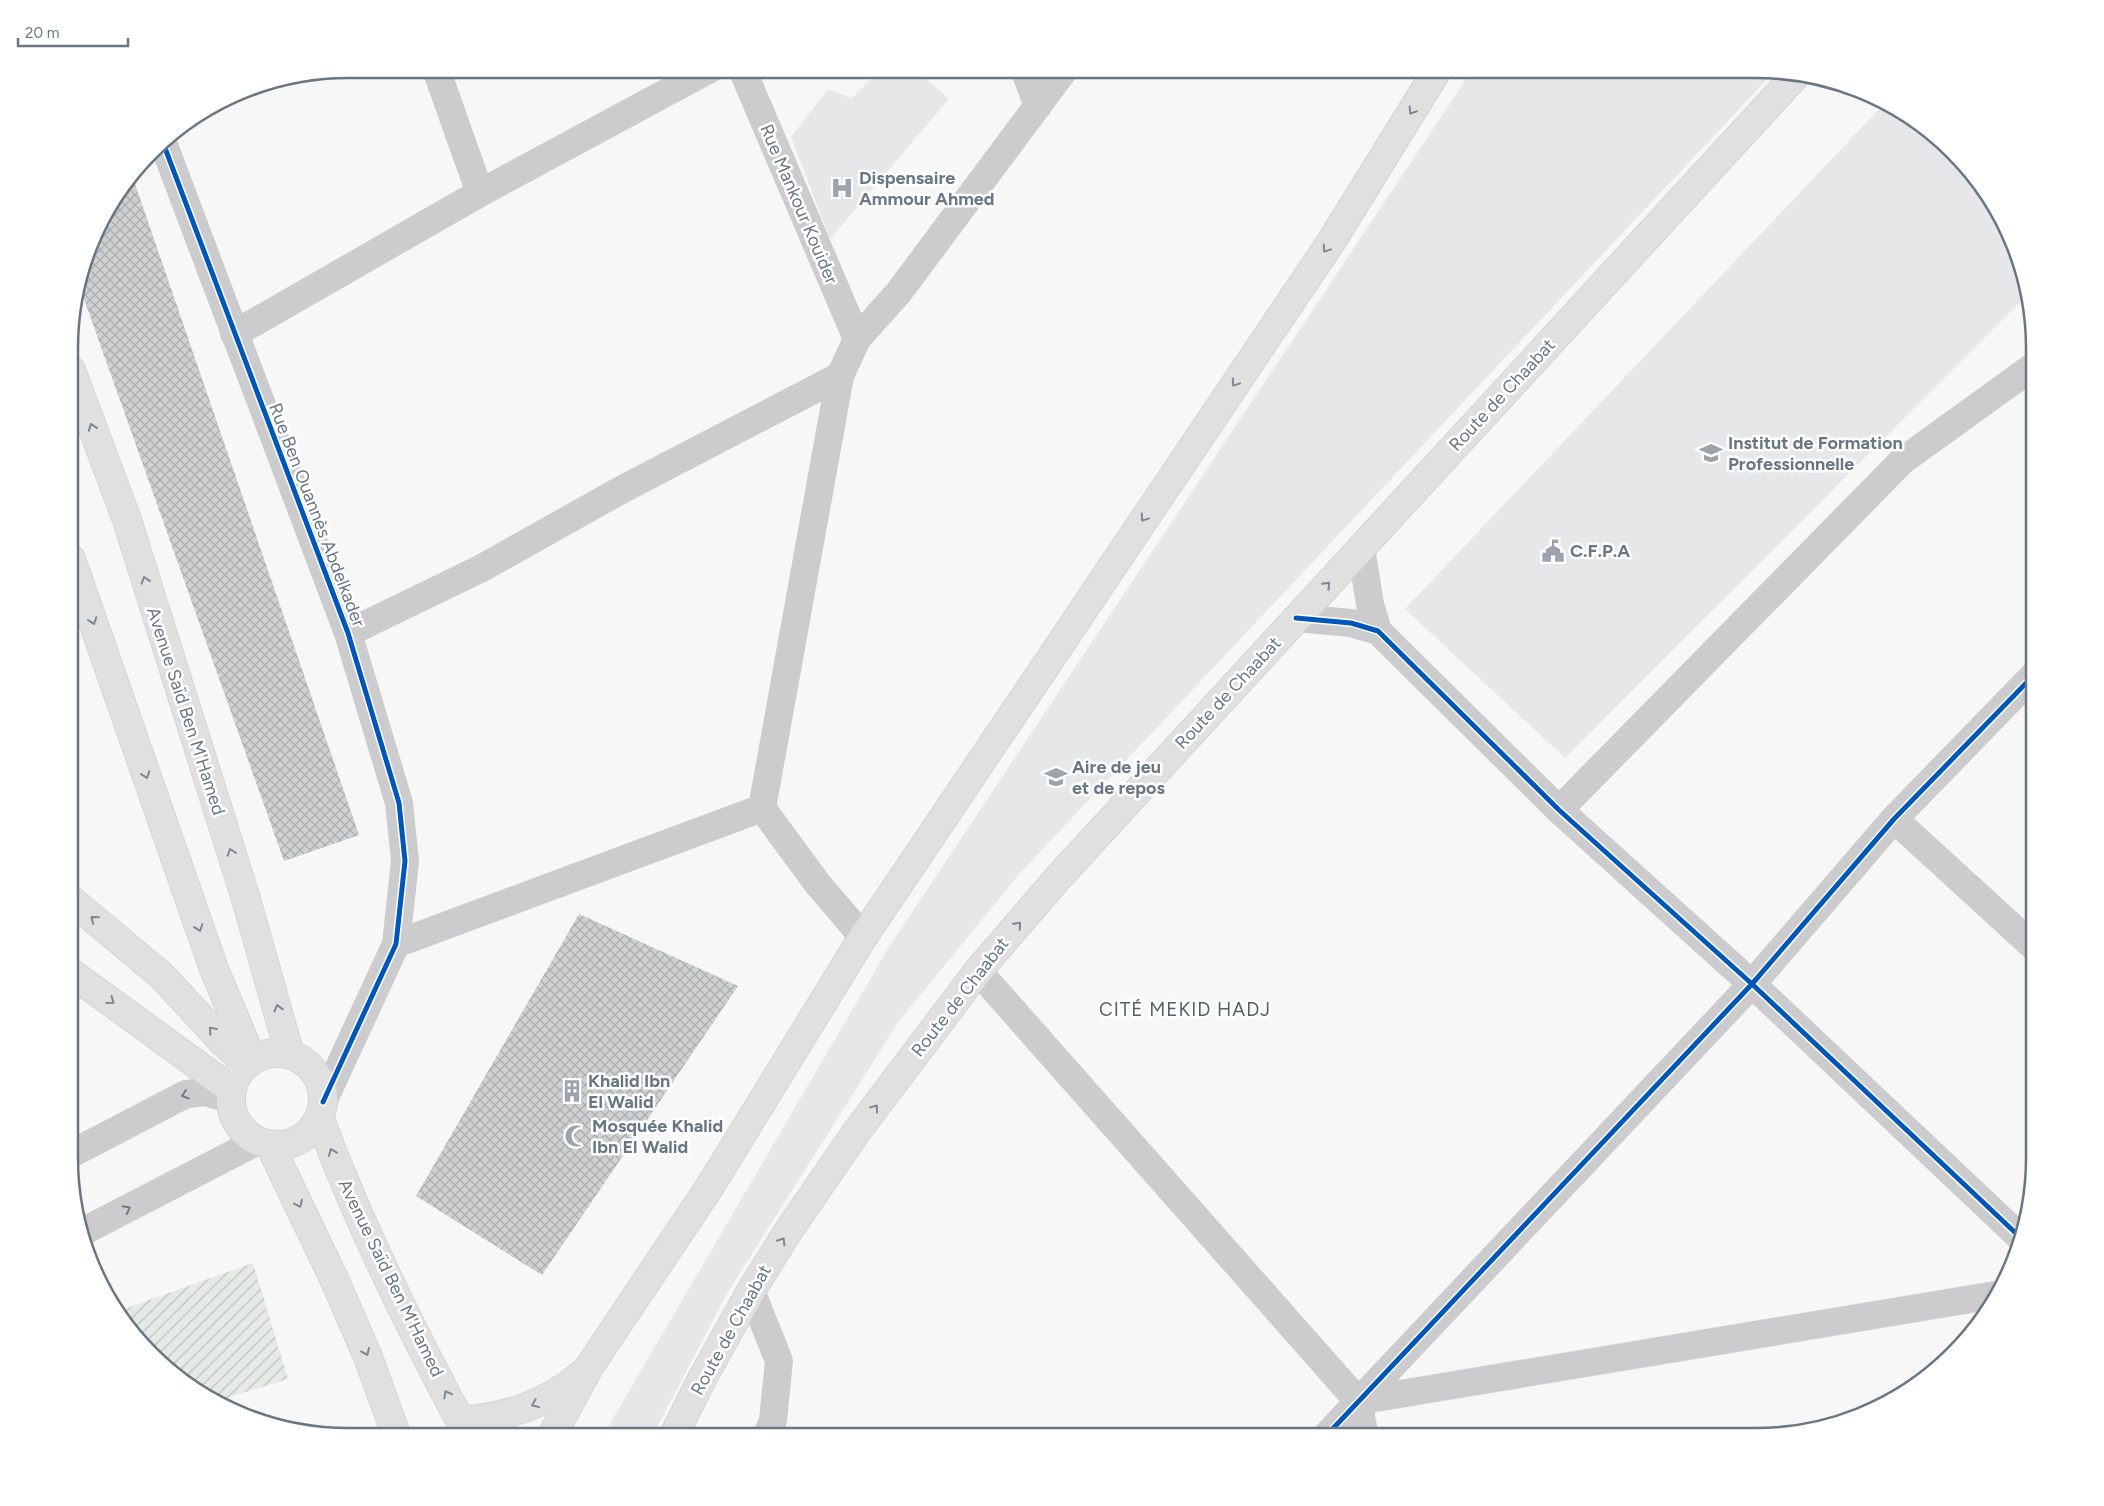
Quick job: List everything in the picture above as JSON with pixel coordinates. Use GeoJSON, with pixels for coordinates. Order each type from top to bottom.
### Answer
{"type":"FeatureCollection","features":[{"type":"Feature","properties":{"kind":"main road"},"geometry":{"type":"LineString","coordinates":[[556,1428],[590,1367],[709,1188],[863,937],[1331,242],[1433,77]]}},
{"type":"Feature","properties":{"kind":"main road","name":"Route de Chaabat"},"geometry":{"type":"LineString","coordinates":[[678,1428],[702,1379],[751,1291],[788,1233],[857,1131],[978,971],[1057,879],[1792,80]]}},
{"type":"Feature","properties":{"kind":"main road","name":"Avenue Saïd Ben M'Hamed"},"geometry":{"type":"LineString","coordinates":[[77,386],[127,520],[246,899],[290,1055]]}},
{"type":"Feature","properties":{"kind":"main road"},"geometry":{"type":"LineString","coordinates":[[77,576],[214,969],[250,1062]]}},
{"type":"Feature","properties":{"kind":"main road"},"geometry":{"type":"LineString","coordinates":[[77,905],[162,976],[223,1042],[250,1062]]}},
{"type":"Feature","properties":{"kind":"main road"},"geometry":{"type":"LineString","coordinates":[[77,978],[232,1095]]}},
{"type":"Feature","properties":{"kind":"main road"},"geometry":{"type":"LineString","coordinates":[[277,1053],[290,1055],[304,1062],[315,1073],[321,1087],[321,1110],[311,1130],[299,1139],[285,1144],[264,1143],[247,1134],[238,1124],[233,1112],[232,1095],[235,1080],[250,1062],[264,1055],[277,1053]]}},
{"type":"Feature","properties":{"kind":"main road","name":"Avenue Saïd Ben M'Hamed"},"geometry":{"type":"LineString","coordinates":[[321,1110],[352,1200],[410,1325],[464,1428]]}},
{"type":"Feature","properties":{"kind":"main road"},"geometry":{"type":"LineString","coordinates":[[264,1143],[335,1281],[368,1356],[394,1428]]}},
{"type":"Feature","properties":{"kind":"main road"},"geometry":{"type":"LineString","coordinates":[[467,1428],[489,1418],[508,1414],[543,1401],[568,1386],[590,1367]]}},
{"type":"Feature","properties":{"kind":"street"},"geometry":{"type":"LineString","coordinates":[[439,77],[480,193]]}},
{"type":"Feature","properties":{"kind":"street"},"geometry":{"type":"LineString","coordinates":[[234,334],[480,193],[695,77]]}},
{"type":"Feature","properties":{"kind":"street","name":"Rue Mankour Kouider"},"geometry":{"type":"LineString","coordinates":[[745,77],[858,339]]}},
{"type":"Feature","properties":{"kind":"street"},"geometry":{"type":"LineString","coordinates":[[1027,77],[1038,106]]}},
{"type":"Feature","properties":{"kind":"street"},"geometry":{"type":"LineString","coordinates":[[863,937],[817,883],[762,808],[840,376],[858,339],[899,292],[1059,77]]}},
{"type":"Feature","properties":{"kind":"street","name":"Rue Ben Ouannès Abdelkader"},"geometry":{"type":"LineString","coordinates":[[165,149],[348,632],[399,804],[405,860],[396,944],[321,1110]]}},
{"type":"Feature","properties":{"kind":"street"},"geometry":{"type":"LineString","coordinates":[[1558,810],[1902,461],[2026,371]]}},
{"type":"Feature","properties":{"kind":"street"},"geometry":{"type":"LineString","coordinates":[[348,632],[482,568],[620,490],[840,376]]}},
{"type":"Feature","properties":{"kind":"street"},"geometry":{"type":"LineString","coordinates":[[1361,548],[1370,604],[1378,631]]}},
{"type":"Feature","properties":{"kind":"street"},"geometry":{"type":"LineString","coordinates":[[1296,618],[1324,619],[1351,623],[1378,631],[1558,810],[1752,984],[2016,1233]]}},
{"type":"Feature","properties":{"kind":"street"},"geometry":{"type":"LineString","coordinates":[[1333,1428],[1752,984],[1894,819],[2026,683]]}},
{"type":"Feature","properties":{"kind":"street"},"geometry":{"type":"LineString","coordinates":[[396,944],[762,808]]}},
{"type":"Feature","properties":{"kind":"street"},"geometry":{"type":"LineString","coordinates":[[1894,819],[2026,940]]}},
{"type":"Feature","properties":{"kind":"street"},"geometry":{"type":"LineString","coordinates":[[978,971],[1358,1401],[1363,1428]]}},
{"type":"Feature","properties":{"kind":"street"},"geometry":{"type":"LineString","coordinates":[[77,1151],[186,1094],[206,1092],[232,1095]]}},
{"type":"Feature","properties":{"kind":"street"},"geometry":{"type":"LineString","coordinates":[[87,1229],[264,1143]]}},
{"type":"Feature","properties":{"kind":"street"},"geometry":{"type":"LineString","coordinates":[[751,1291],[779,1361],[773,1420],[770,1428]]}},
{"type":"Feature","properties":{"kind":"street"},"geometry":{"type":"LineString","coordinates":[[1358,1401],[1988,1296]]}},
{"type":"Feature","properties":{"kind":"shaded area","name":"Dispensaire Ammour Ahmed"},"geometry":{"type":"Polygon","coordinates":[[[873,77],[924,77],[949,99],[830,239],[791,137],[828,89],[852,98],[873,77]]]}},
{"type":"Feature","properties":{"kind":"shaded area","name":"Aire de jeu et de repos"},"geometry":{"type":"Polygon","coordinates":[[[1468,77],[1769,78],[1021,872],[899,1021],[726,1295],[657,1428],[607,1428],[889,947],[1468,77]]]}},
{"type":"Feature","properties":{"kind":"shaded area","name":"Institut de Formation Professionnelle"},"geometry":{"type":"Polygon","coordinates":[[[1880,108],[1921,133],[1971,183],[1999,228],[2006,244],[2022,300],[1565,758],[1405,609],[1880,108]]]}},
{"type":"Feature","properties":{"kind":"shaded area"},"geometry":{"type":"Polygon","coordinates":[[[253,1263],[288,1379],[224,1399],[183,1373],[157,1349],[133,1323],[124,1309],[253,1263]]]}},
{"type":"Feature","properties":{"kind":"building"},"geometry":{"type":"Polygon","coordinates":[[[134,182],[359,835],[284,861],[83,296],[92,261],[105,228],[134,182]]]}},
{"type":"Feature","properties":{"kind":"building","name":"Khalid Ibn El Walid"},"geometry":{"type":"Polygon","coordinates":[[[579,914],[738,986],[542,1275],[416,1196],[579,914]]]}},
{"type":"Feature","properties":{"kind":"cycle path"},"geometry":{"type":"LineString","coordinates":[[165,149],[348,633],[399,803],[405,861],[396,944],[323,1102]]}},
{"type":"Feature","properties":{"kind":"cycle path"},"geometry":{"type":"LineString","coordinates":[[1296,618],[1351,623],[1378,631],[1559,810],[1752,984],[2016,1233]]}},
{"type":"Feature","properties":{"kind":"cycle path"},"geometry":{"type":"LineString","coordinates":[[1333,1428],[1752,984],[1894,819],[2026,683]]}},
{"type":"Feature","properties":{"kind":"place","name":"Dispensaire Ammour Ahmed"},"geometry":{"type":"Point","coordinates":[842,188]}},
{"type":"Feature","properties":{"kind":"place","name":"Institut de Formation Professionnelle"},"geometry":{"type":"Point","coordinates":[1711,453]}},
{"type":"Feature","properties":{"kind":"place","name":"C.F.P.A"},"geometry":{"type":"Point","coordinates":[1553,551]}},
{"type":"Feature","properties":{"kind":"place","name":"Aire de jeu et de repos"},"geometry":{"type":"Point","coordinates":[1056,777]}},
{"type":"Feature","properties":{"kind":"place","name":"Khalid Ibn El Walid"},"geometry":{"type":"Point","coordinates":[572,1091]}},
{"type":"Feature","properties":{"kind":"place","name":"Mosquée Khalid Ibn El Walid"},"geometry":{"type":"Point","coordinates":[576,1136]}},
{"type":"Feature","properties":{"kind":"district","name":"CITÉ MEKID HADJ"},"geometry":{"type":"Point","coordinates":[1185,1009]}}]}
